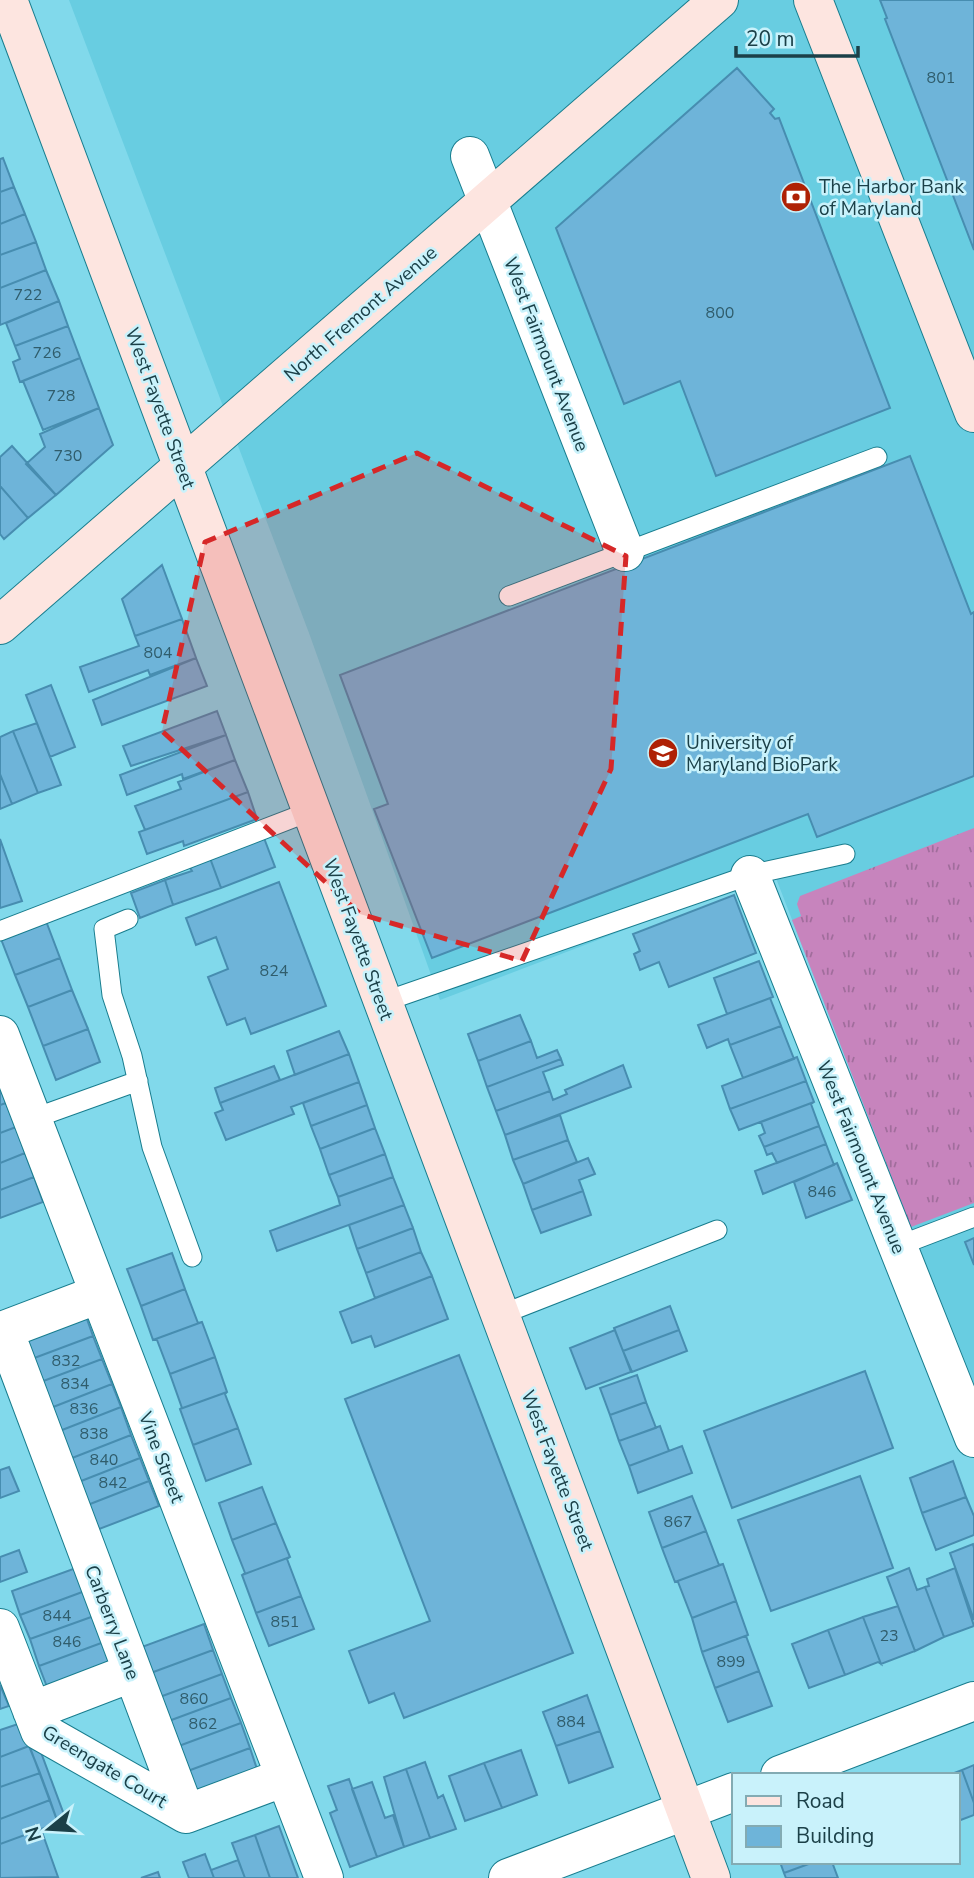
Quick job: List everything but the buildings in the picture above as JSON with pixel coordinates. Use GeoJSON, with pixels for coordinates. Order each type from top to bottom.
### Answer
{"type":"FeatureCollection","features":[{"type":"Feature","properties":{"kind":"street","name":"West Fayette Street"},"geometry":{"type":"LineString","coordinates":[[8,0],[711,1878]]}},
{"type":"Feature","properties":{"kind":"street","name":"North Fremont Avenue"},"geometry":{"type":"LineString","coordinates":[[0,625],[719,0]]}},
{"type":"Feature","properties":{"kind":"street"},"geometry":{"type":"LineString","coordinates":[[813,0],[974,413]]}},
{"type":"Feature","properties":{"kind":"street","name":"West Fairmount Avenue"},"geometry":{"type":"LineString","coordinates":[[470,156],[625,552]]}},
{"type":"Feature","properties":{"kind":"street","name":"West Fairmount Avenue"},"geometry":{"type":"LineString","coordinates":[[750,875],[974,1438]]}},
{"type":"Feature","properties":{"kind":"street","name":"Vine Street"},"geometry":{"type":"LineString","coordinates":[[0,1035],[324,1878]]}},
{"type":"Feature","properties":{"kind":"street","name":"Carberry Lane"},"geometry":{"type":"LineString","coordinates":[[99,1294],[2,1324],[186,1814]]}},
{"type":"Feature","properties":{"kind":"street","name":"Greengate Court"},"geometry":{"type":"LineString","coordinates":[[0,1628],[40,1731],[186,1814]]}},
{"type":"Feature","properties":{"kind":"street","name":"Greengate Court"},"geometry":{"type":"LineString","coordinates":[[32,1711],[131,1673]]}},
{"type":"Feature","properties":{"kind":"street"},"geometry":{"type":"LineString","coordinates":[[785,1773],[974,1701]]}},
{"type":"Feature","properties":{"kind":"street"},"geometry":{"type":"LineString","coordinates":[[186,1814],[285,1777]]}},
{"type":"Feature","properties":{"kind":"street"},"geometry":{"type":"LineString","coordinates":[[508,1878],[732,1793]]}},
{"type":"Feature","properties":{"kind":"lane"},"geometry":{"type":"LineString","coordinates":[[509,596],[877,457]]}},
{"type":"Feature","properties":{"kind":"lane"},"geometry":{"type":"LineString","coordinates":[[0,931],[311,811]]}},
{"type":"Feature","properties":{"kind":"lane"},"geometry":{"type":"LineString","coordinates":[[383,1002],[750,875],[845,854]]}},
{"type":"Feature","properties":{"kind":"lane"},"geometry":{"type":"LineString","coordinates":[[128,919],[104,929],[113,995],[138,1081],[152,1147],[192,1257]]}},
{"type":"Feature","properties":{"kind":"lane"},"geometry":{"type":"LineString","coordinates":[[32,1119],[138,1081]]}},
{"type":"Feature","properties":{"kind":"lane"},"geometry":{"type":"LineString","coordinates":[[898,1246],[974,1217]]}},
{"type":"Feature","properties":{"kind":"lane"},"geometry":{"type":"LineString","coordinates":[[500,1315],[717,1230]]}},
{"type":"Feature","properties":{"kind":"highlighted area"},"geometry":{"type":"Polygon","coordinates":[[[417,453],[626,556],[611,769],[522,961],[360,914],[162,731],[205,542],[417,453]]]}},
{"type":"Feature","properties":{"kind":"shaded area","name":"University of Maryland BioPark"},"geometry":{"type":"Polygon","coordinates":[[[69,0],[974,0],[974,1391],[774,873],[440,1000],[309,633],[69,0]]]}},
{"type":"Feature","properties":{"kind":"green space"},"geometry":{"type":"Polygon","coordinates":[[[974,828],[974,1203],[911,1227],[792,920],[801,916],[797,904],[800,896],[974,828]]]}},
{"type":"Feature","properties":{"kind":"place","name":"The Harbor Bank of Maryland"},"geometry":{"type":"Point","coordinates":[796,197]}},
{"type":"Feature","properties":{"kind":"place","name":"University of Maryland BioPark"},"geometry":{"type":"Point","coordinates":[663,753]}}]}
